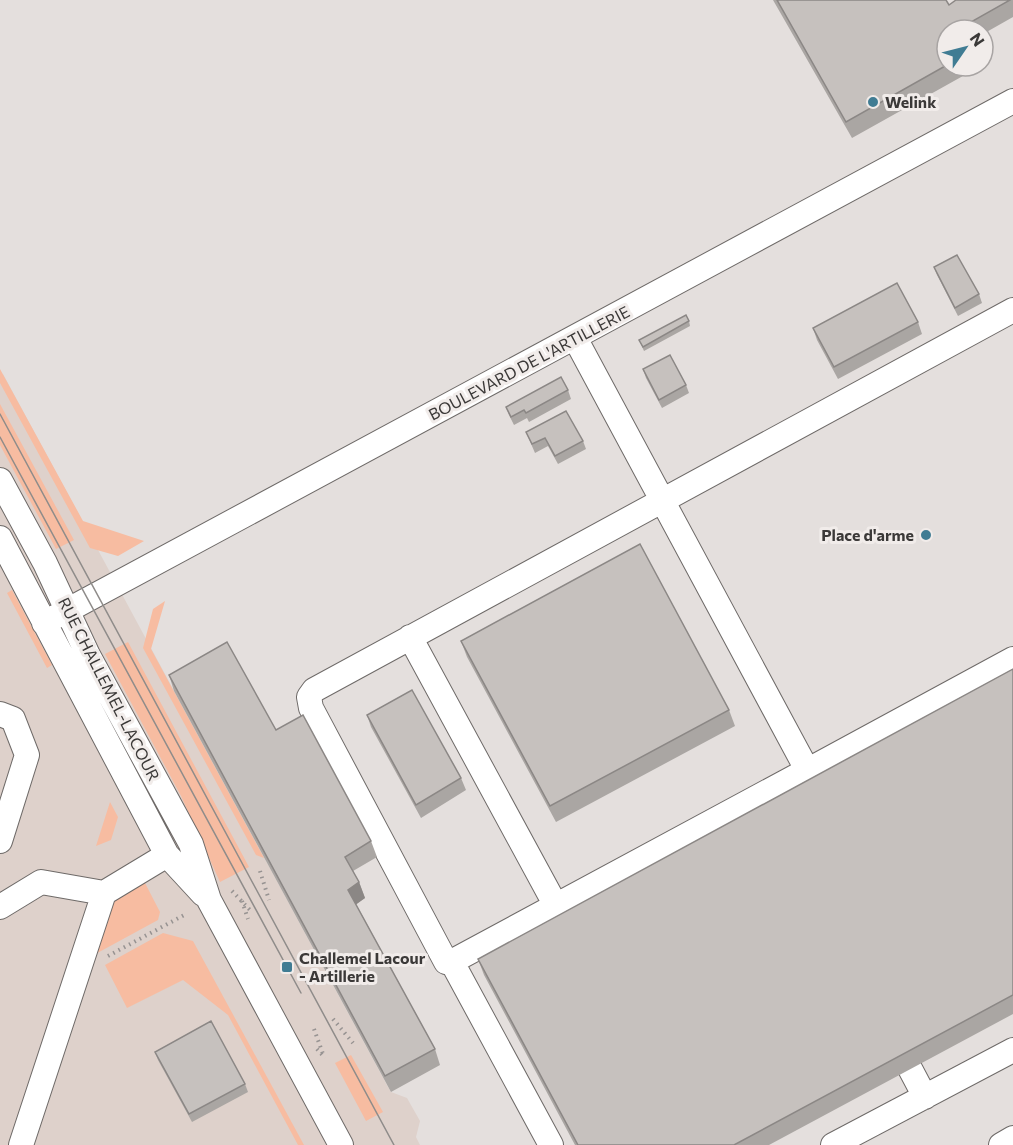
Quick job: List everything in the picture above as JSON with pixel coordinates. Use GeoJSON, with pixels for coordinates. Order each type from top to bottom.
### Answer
{"type":"FeatureCollection","features":[{"type":"Feature","properties":{"kind":"street","name":"BOULEVARD DE L'ARTILLERIE"},"geometry":{"type":"LineString","coordinates":[[44,623],[1013,101]]}},
{"type":"Feature","properties":{"kind":"street"},"geometry":{"type":"LineString","coordinates":[[551,1145],[316,718],[309,697],[323,684],[1013,310]]}},
{"type":"Feature","properties":{"kind":"street"},"geometry":{"type":"LineString","coordinates":[[575,338],[807,769]]}},
{"type":"Feature","properties":{"kind":"street","name":"RUE CHALLEMEL-LACOUR"},"geometry":{"type":"LineString","coordinates":[[0,480],[190,844],[209,900],[341,1145]]}},
{"type":"Feature","properties":{"kind":"street","name":"RUE CHALLEMEL-LACOUR"},"geometry":{"type":"LineString","coordinates":[[0,538],[167,855],[209,900]]}},
{"type":"Feature","properties":{"kind":"street"},"geometry":{"type":"LineString","coordinates":[[410,637],[556,906]]}},
{"type":"Feature","properties":{"kind":"street"},"geometry":{"type":"LineString","coordinates":[[451,962],[556,906],[768,804],[807,769],[1013,659]]}},
{"type":"Feature","properties":{"kind":"street"},"geometry":{"type":"LineString","coordinates":[[0,714],[13,719],[27,755],[0,841]]}},
{"type":"Feature","properties":{"kind":"street"},"geometry":{"type":"LineString","coordinates":[[21,1145],[104,893],[167,855]]}},
{"type":"Feature","properties":{"kind":"street"},"geometry":{"type":"LineString","coordinates":[[0,907],[41,882],[104,893]]}},
{"type":"Feature","properties":{"kind":"street"},"geometry":{"type":"LineString","coordinates":[[886,1024],[925,1097]]}},
{"type":"Feature","properties":{"kind":"street"},"geometry":{"type":"LineString","coordinates":[[833,1145],[1013,1050]]}},
{"type":"Feature","properties":{"kind":"street"},"geometry":{"type":"LineString","coordinates":[[1001,1145],[1013,1138]]}},
{"type":"Feature","properties":{"kind":"path"},"geometry":{"type":"LineString","coordinates":[[260,871],[269,900]]}},
{"type":"Feature","properties":{"kind":"path"},"geometry":{"type":"LineString","coordinates":[[230,888],[250,910]]}},
{"type":"Feature","properties":{"kind":"path"},"geometry":{"type":"LineString","coordinates":[[76,974],[186,914]]}},
{"type":"Feature","properties":{"kind":"path"},"geometry":{"type":"LineString","coordinates":[[333,1019],[353,1043]]}},
{"type":"Feature","properties":{"kind":"path"},"geometry":{"type":"LineString","coordinates":[[314,1029],[325,1058]]}},
{"type":"Feature","properties":{"kind":"shaded area"},"geometry":{"type":"Polygon","coordinates":[[[0,369],[83,521],[144,541],[118,556],[90,548],[0,383],[0,369]]]}},
{"type":"Feature","properties":{"kind":"shaded area"},"geometry":{"type":"Polygon","coordinates":[[[3,374],[388,1087],[391,1092],[407,1098],[420,1121],[416,1137],[420,1145],[0,1145],[0,376],[3,374]]]}},
{"type":"Feature","properties":{"kind":"shaded area"},"geometry":{"type":"Polygon","coordinates":[[[0,404],[74,540],[56,549],[0,445],[0,404]]]}},
{"type":"Feature","properties":{"kind":"shaded area"},"geometry":{"type":"Polygon","coordinates":[[[12,590],[52,665],[47,668],[7,593],[12,590]]]}},
{"type":"Feature","properties":{"kind":"shaded area"},"geometry":{"type":"Polygon","coordinates":[[[165,601],[151,649],[264,858],[256,855],[143,648],[153,609],[165,601]]]}},
{"type":"Feature","properties":{"kind":"shaded area"},"geometry":{"type":"Polygon","coordinates":[[[128,642],[249,867],[220,882],[181,796],[105,654],[128,642]]]}},
{"type":"Feature","properties":{"kind":"shaded area"},"geometry":{"type":"Polygon","coordinates":[[[110,802],[118,817],[111,840],[96,846],[110,802]]]}},
{"type":"Feature","properties":{"kind":"shaded area"},"geometry":{"type":"Polygon","coordinates":[[[145,883],[160,912],[158,920],[90,957],[102,922],[114,901],[132,886],[145,883]]]}},
{"type":"Feature","properties":{"kind":"shaded area"},"geometry":{"type":"Polygon","coordinates":[[[163,933],[193,941],[304,1145],[298,1145],[228,1015],[183,980],[127,1008],[105,965],[163,933]]]}},
{"type":"Feature","properties":{"kind":"shaded area"},"geometry":{"type":"Polygon","coordinates":[[[351,1055],[383,1112],[366,1121],[335,1063],[351,1055]]]}},
{"type":"Feature","properties":{"kind":"building","name":"Welink"},"geometry":{"type":"Polygon","coordinates":[[[777,0],[946,0],[949,5],[956,0],[1010,0],[978,18],[935,18],[935,72],[846,122],[777,0]]]}},
{"type":"Feature","properties":{"kind":"building"},"geometry":{"type":"Polygon","coordinates":[[[957,255],[979,294],[955,308],[934,267],[957,255]]]}},
{"type":"Feature","properties":{"kind":"building"},"geometry":{"type":"Polygon","coordinates":[[[897,283],[918,322],[834,367],[813,328],[897,283]]]}},
{"type":"Feature","properties":{"kind":"building"},"geometry":{"type":"Polygon","coordinates":[[[686,315],[689,321],[643,347],[639,340],[686,315]]]}},
{"type":"Feature","properties":{"kind":"building"},"geometry":{"type":"Polygon","coordinates":[[[670,355],[686,385],[659,400],[643,369],[670,355]]]}},
{"type":"Feature","properties":{"kind":"building"},"geometry":{"type":"Polygon","coordinates":[[[561,377],[568,390],[526,413],[524,410],[511,417],[506,407],[561,377]]]}},
{"type":"Feature","properties":{"kind":"building"},"geometry":{"type":"Polygon","coordinates":[[[566,411],[583,441],[555,456],[545,438],[532,444],[526,432],[566,411]]]}},
{"type":"Feature","properties":{"kind":"building"},"geometry":{"type":"Polygon","coordinates":[[[640,544],[729,710],[550,806],[461,641],[640,544]]]}},
{"type":"Feature","properties":{"kind":"building"},"geometry":{"type":"Polygon","coordinates":[[[227,642],[276,730],[303,715],[371,841],[345,857],[359,882],[348,890],[435,1049],[385,1076],[169,675],[227,642]]]}},
{"type":"Feature","properties":{"kind":"building"},"geometry":{"type":"Polygon","coordinates":[[[1013,669],[1013,995],[734,1145],[578,1145],[478,959],[1013,669]]]}},
{"type":"Feature","properties":{"kind":"building"},"geometry":{"type":"Polygon","coordinates":[[[412,690],[461,778],[416,805],[367,715],[412,690]]]}},
{"type":"Feature","properties":{"kind":"building"},"geometry":{"type":"Polygon","coordinates":[[[211,1021],[245,1084],[189,1114],[155,1052],[211,1021]]]}},
{"type":"Feature","properties":{"kind":"tram line"},"geometry":{"type":"LineString","coordinates":[[0,414],[394,1145]]}},
{"type":"Feature","properties":{"kind":"tram line"},"geometry":{"type":"LineString","coordinates":[[0,437],[301,993]]}},
{"type":"Feature","properties":{"kind":"place","name":"Welink"},"geometry":{"type":"Point","coordinates":[873,102]}},
{"type":"Feature","properties":{"kind":"place","name":"Place d'arme"},"geometry":{"type":"Point","coordinates":[926,535]}},
{"type":"Feature","properties":{"kind":"place","name":"Challemel Lacour - Artillerie"},"geometry":{"type":"Point","coordinates":[287,967]}}]}
